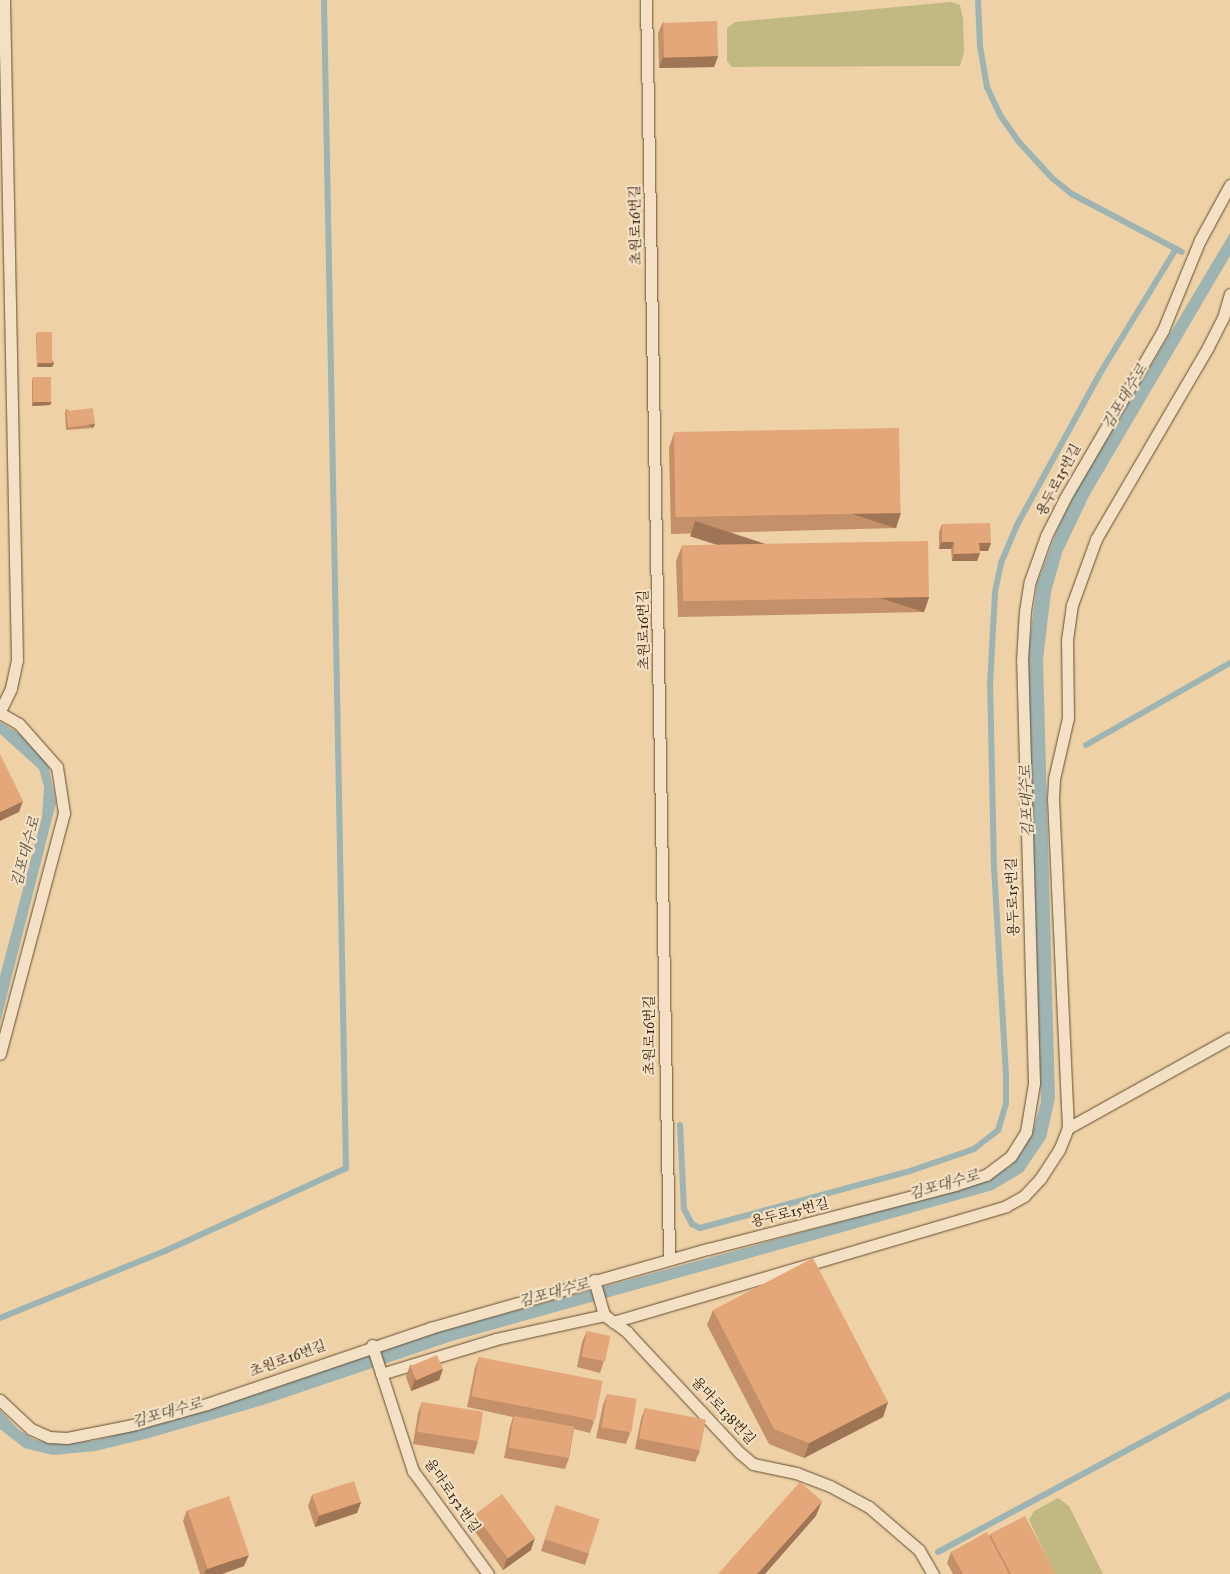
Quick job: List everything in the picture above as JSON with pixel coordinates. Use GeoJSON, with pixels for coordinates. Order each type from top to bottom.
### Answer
{"type":"FeatureCollection","features":[{"type":"Feature","properties":{"kind":"lane"},"geometry":{"type":"LineString","coordinates":[[0,1054],[64,813],[57,767],[19,724],[0,712],[11,688],[17,660],[4,0]]}},
{"type":"Feature","properties":{"kind":"lane","name":"초원로16번길"},"geometry":{"type":"LineString","coordinates":[[646,0],[669,1259]]}},
{"type":"Feature","properties":{"kind":"lane","name":"용두로15번길"},"geometry":{"type":"LineString","coordinates":[[594,1280],[986,1175],[1001,1165],[1019,1145],[1030,1113],[1034,1083],[1022,661],[1025,611],[1030,581],[1043,543],[1065,498],[1163,330],[1200,240],[1230,186]]}},
{"type":"Feature","properties":{"kind":"lane"},"geometry":{"type":"LineString","coordinates":[[381,1374],[496,1339],[608,1318],[1006,1206],[1024,1196],[1040,1179],[1059,1150],[1068,1128],[1053,799],[1054,779],[1068,718],[1067,640],[1072,605],[1096,539],[1208,346],[1223,318],[1230,294]]}},
{"type":"Feature","properties":{"kind":"lane"},"geometry":{"type":"LineString","coordinates":[[1068,1128],[1230,1038]]}},
{"type":"Feature","properties":{"kind":"lane"},"geometry":{"type":"LineString","coordinates":[[594,1280],[608,1318]]}},
{"type":"Feature","properties":{"kind":"lane","name":"초원로16번길"},"geometry":{"type":"LineString","coordinates":[[0,1400],[31,1430],[49,1437],[90,1435],[207,1404],[372,1345],[594,1280]]}},
{"type":"Feature","properties":{"kind":"lane","name":"율마로138번길"},"geometry":{"type":"LineString","coordinates":[[608,1318],[627,1332],[753,1464],[796,1473],[830,1486],[869,1508],[919,1550],[933,1574]]}},
{"type":"Feature","properties":{"kind":"lane","name":"율마로152번길"},"geometry":{"type":"LineString","coordinates":[[372,1345],[413,1471],[488,1574]]}},
{"type":"Feature","properties":{"kind":"shaded area"},"geometry":{"type":"Polygon","coordinates":[[[951,2],[960,5],[963,19],[964,52],[960,66],[732,67],[727,61],[727,28],[735,22],[951,2]]]}},
{"type":"Feature","properties":{"kind":"shaded area"},"geometry":{"type":"Polygon","coordinates":[[[1058,1498],[1069,1506],[1103,1574],[1055,1574],[1029,1520],[1034,1511],[1058,1498]]]}},
{"type":"Feature","properties":{"kind":"water"},"geometry":{"type":"Polygon","coordinates":[[[1230,233],[1230,256],[1089,496],[1062,553],[1051,592],[1043,660],[1055,1098],[1046,1138],[1023,1172],[993,1190],[452,1341],[263,1405],[149,1438],[95,1451],[53,1455],[24,1448],[0,1429],[0,1410],[18,1429],[33,1439],[47,1443],[93,1441],[135,1430],[445,1330],[986,1181],[1012,1165],[1032,1135],[1041,1102],[1028,655],[1037,584],[1057,530],[1076,491],[1230,233]]]}},
{"type":"Feature","properties":{"kind":"water"},"geometry":{"type":"Polygon","coordinates":[[[0,722],[20,734],[48,764],[56,803],[0,1023],[0,976],[42,817],[44,787],[39,769],[0,734],[0,722]]]}},
{"type":"Feature","properties":{"kind":"building"},"geometry":{"type":"Polygon","coordinates":[[[717,21],[718,56],[664,58],[663,23],[717,21]]]}},
{"type":"Feature","properties":{"kind":"building"},"geometry":{"type":"Polygon","coordinates":[[[37,332],[52,332],[52,363],[37,363],[37,332]]]}},
{"type":"Feature","properties":{"kind":"building"},"geometry":{"type":"Polygon","coordinates":[[[33,377],[51,377],[51,402],[33,402],[33,377]]]}},
{"type":"Feature","properties":{"kind":"building"},"geometry":{"type":"Polygon","coordinates":[[[93,408],[95,424],[68,427],[66,411],[93,408]]]}},
{"type":"Feature","properties":{"kind":"building"},"geometry":{"type":"Polygon","coordinates":[[[899,428],[900,513],[676,517],[674,432],[899,428]]]}},
{"type":"Feature","properties":{"kind":"building"},"geometry":{"type":"Polygon","coordinates":[[[990,523],[991,543],[979,543],[980,553],[954,554],[954,542],[942,542],[942,524],[990,523]]]}},
{"type":"Feature","properties":{"kind":"building"},"geometry":{"type":"Polygon","coordinates":[[[928,541],[929,597],[683,601],[682,545],[928,541]]]}},
{"type":"Feature","properties":{"kind":"building"},"geometry":{"type":"Polygon","coordinates":[[[0,754],[23,801],[0,812],[0,754]]]}},
{"type":"Feature","properties":{"kind":"building"},"geometry":{"type":"Polygon","coordinates":[[[813,1258],[888,1402],[809,1443],[774,1429],[713,1310],[813,1258]]]}},
{"type":"Feature","properties":{"kind":"building"},"geometry":{"type":"Polygon","coordinates":[[[587,1331],[610,1336],[605,1361],[582,1356],[587,1331]]]}},
{"type":"Feature","properties":{"kind":"building"},"geometry":{"type":"Polygon","coordinates":[[[437,1355],[443,1369],[416,1380],[410,1366],[437,1355]]]}},
{"type":"Feature","properties":{"kind":"building"},"geometry":{"type":"Polygon","coordinates":[[[479,1357],[603,1381],[595,1420],[471,1396],[479,1357]]]}},
{"type":"Feature","properties":{"kind":"building"},"geometry":{"type":"Polygon","coordinates":[[[607,1394],[637,1399],[631,1432],[602,1428],[607,1394]]]}},
{"type":"Feature","properties":{"kind":"building"},"geometry":{"type":"Polygon","coordinates":[[[422,1402],[483,1412],[479,1441],[417,1432],[422,1402]]]}},
{"type":"Feature","properties":{"kind":"building"},"geometry":{"type":"Polygon","coordinates":[[[645,1408],[706,1420],[700,1450],[639,1438],[645,1408]]]}},
{"type":"Feature","properties":{"kind":"building"},"geometry":{"type":"Polygon","coordinates":[[[514,1416],[574,1427],[569,1458],[508,1448],[514,1416]]]}},
{"type":"Feature","properties":{"kind":"building"},"geometry":{"type":"Polygon","coordinates":[[[354,1481],[361,1502],[319,1516],[312,1495],[354,1481]]]}},
{"type":"Feature","properties":{"kind":"building"},"geometry":{"type":"Polygon","coordinates":[[[800,1482],[822,1501],[757,1574],[718,1574],[800,1482]]]}},
{"type":"Feature","properties":{"kind":"building"},"geometry":{"type":"Polygon","coordinates":[[[502,1494],[535,1538],[508,1558],[475,1514],[502,1494]]]}},
{"type":"Feature","properties":{"kind":"building"},"geometry":{"type":"Polygon","coordinates":[[[229,1496],[249,1555],[208,1569],[187,1510],[229,1496]]]}},
{"type":"Feature","properties":{"kind":"building"},"geometry":{"type":"Polygon","coordinates":[[[556,1505],[600,1519],[589,1553],[545,1539],[556,1505]]]}},
{"type":"Feature","properties":{"kind":"building"},"geometry":{"type":"Polygon","coordinates":[[[1025,1516],[1056,1574],[1011,1574],[990,1534],[1025,1516]]]}},
{"type":"Feature","properties":{"kind":"building"},"geometry":{"type":"Polygon","coordinates":[[[987,1532],[1009,1574],[963,1574],[951,1552],[987,1532]]]}},
{"type":"Feature","properties":{"kind":"waterway"},"geometry":{"type":"LineString","coordinates":[[0,1318],[165,1251],[346,1168],[324,0]]}},
{"type":"Feature","properties":{"kind":"waterway"},"geometry":{"type":"LineString","coordinates":[[978,0],[980,46],[987,87],[1000,115],[1019,142],[1052,178],[1072,194],[1182,252]]}},
{"type":"Feature","properties":{"kind":"waterway"},"geometry":{"type":"LineString","coordinates":[[680,1125],[684,1209],[692,1224],[700,1228],[913,1170],[974,1149],[998,1130],[1006,1103],[1006,1075],[994,869],[990,685],[995,592],[1001,563],[1017,525],[1099,375],[1176,249]]}},
{"type":"Feature","properties":{"kind":"waterway"},"geometry":{"type":"LineString","coordinates":[[1086,745],[1230,663]]}},
{"type":"Feature","properties":{"kind":"waterway"},"geometry":{"type":"LineString","coordinates":[[938,1552],[1230,1395]]}},
{"type":"Feature","properties":{"kind":"water label","name":"김포대수로"},"geometry":{"type":"Point","coordinates":[1125,397]}},
{"type":"Feature","properties":{"kind":"water label","name":"김포대수로"},"geometry":{"type":"Point","coordinates":[1027,801]}},
{"type":"Feature","properties":{"kind":"water label","name":"김포대수로"},"geometry":{"type":"Point","coordinates":[26,852]}},
{"type":"Feature","properties":{"kind":"water label","name":"김포대수로"},"geometry":{"type":"Point","coordinates":[944,1185]}},
{"type":"Feature","properties":{"kind":"water label","name":"김포대수로"},"geometry":{"type":"Point","coordinates":[554,1293]}},
{"type":"Feature","properties":{"kind":"water label","name":"김포대수로"},"geometry":{"type":"Point","coordinates":[167,1413]}}]}
